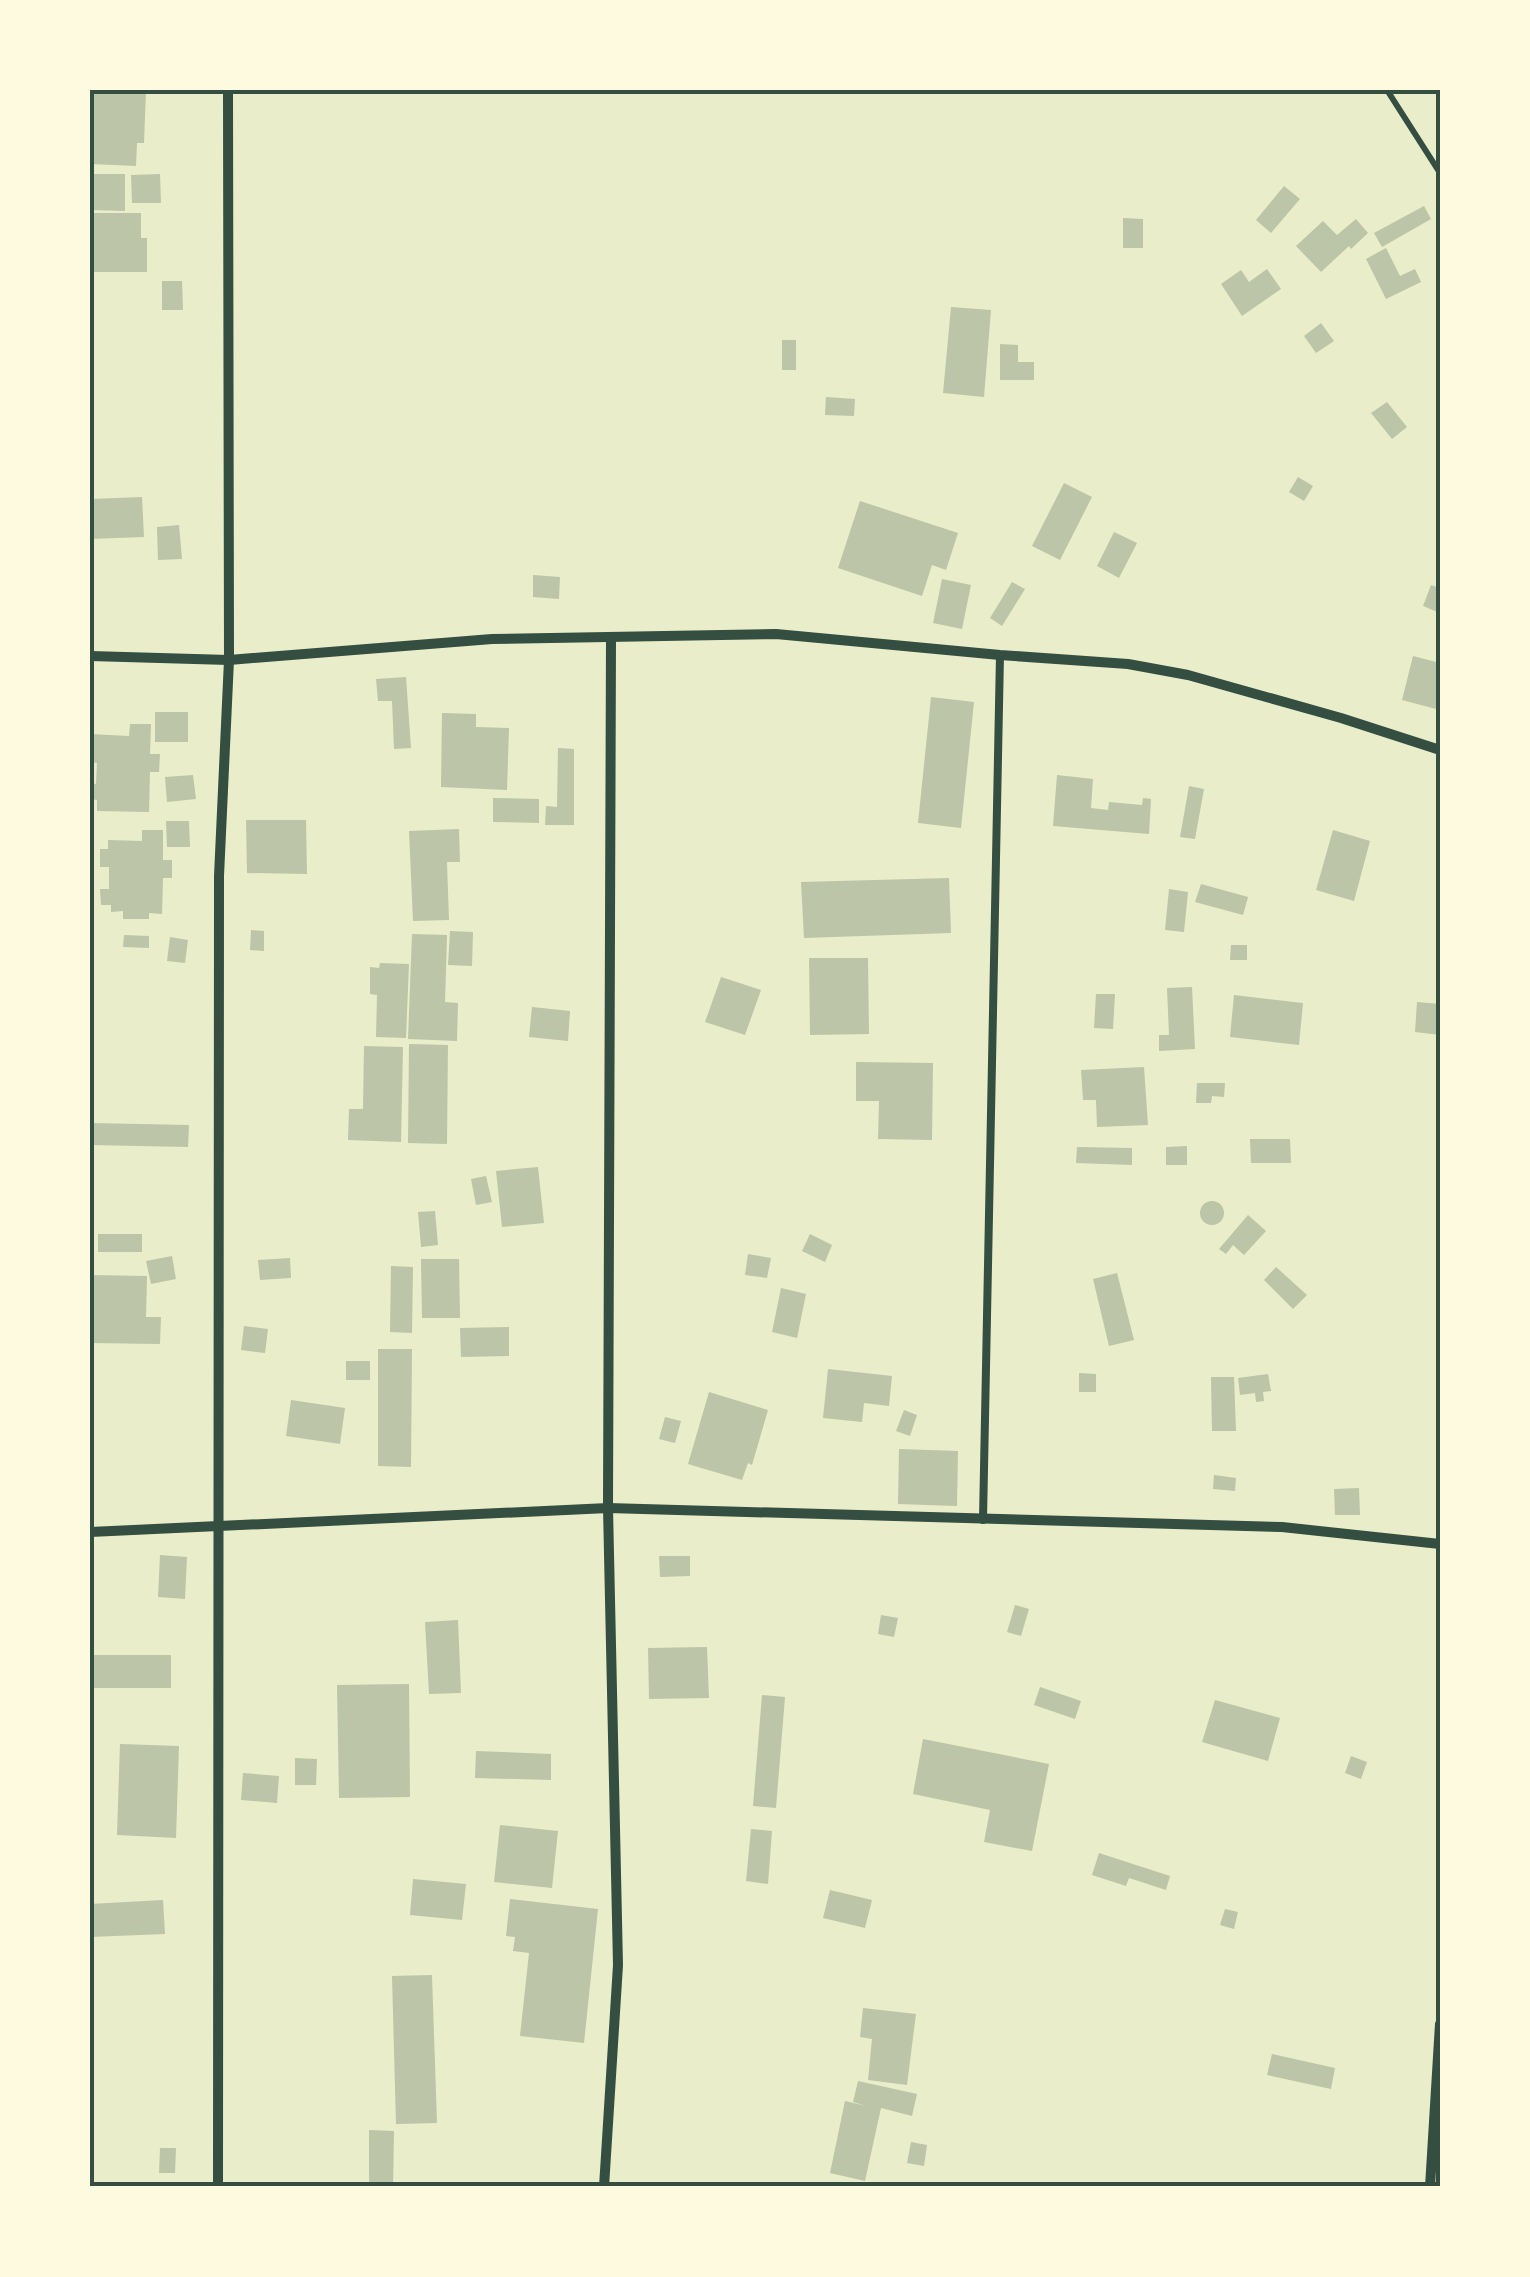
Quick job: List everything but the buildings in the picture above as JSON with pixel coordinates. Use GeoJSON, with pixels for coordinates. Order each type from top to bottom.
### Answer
{"type":"FeatureCollection","features":[{"type":"Feature","properties":{"kind":"street"},"geometry":{"type":"LineString","coordinates":[[218,2187],[219,876],[228,660],[228,90]]}},
{"type":"Feature","properties":{"kind":"street"},"geometry":{"type":"LineString","coordinates":[[90,656],[228,660],[492,639],[776,634],[1128,664],[1188,675],[1440,750]]}},
{"type":"Feature","properties":{"kind":"street"},"geometry":{"type":"LineString","coordinates":[[604,2187],[618,1965],[608,1508],[612,638]]}},
{"type":"Feature","properties":{"kind":"street"},"geometry":{"type":"LineString","coordinates":[[90,1532],[608,1508],[1282,1527],[1440,1544]]}},
{"type":"Feature","properties":{"kind":"street"},"geometry":{"type":"LineString","coordinates":[[1430,2187],[1440,2024]]}},
{"type":"Feature","properties":{"kind":"lane"},"geometry":{"type":"LineString","coordinates":[[984,1520],[1000,655]]}},
{"type":"Feature","properties":{"kind":"path"},"geometry":{"type":"LineString","coordinates":[[1386,90],[1440,173]]}}]}
